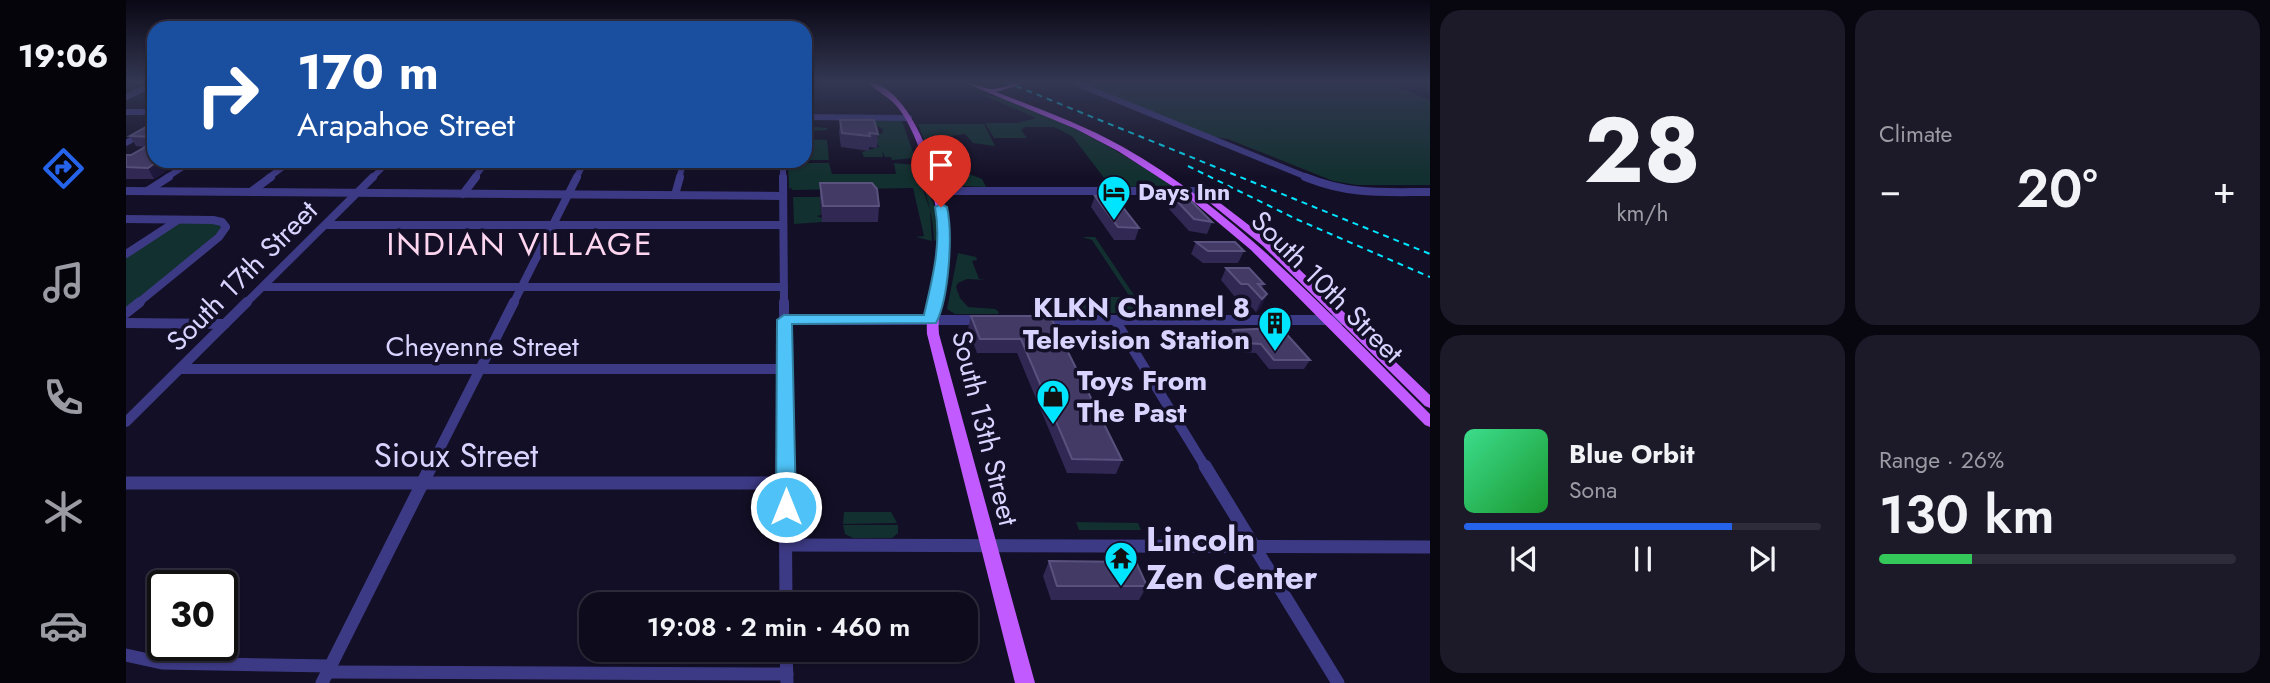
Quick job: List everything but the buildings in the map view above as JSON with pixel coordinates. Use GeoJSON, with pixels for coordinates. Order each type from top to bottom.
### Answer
{"type":"FeatureCollection","features":[{"type":"Feature","properties":{"kind":"main road","name":"South 13th Street"},"geometry":{"type":"LineString","coordinates":[[906,114],[936,191],[943,217],[945,244],[931,320],[937,355],[1025,683]]}},
{"type":"Feature","properties":{"kind":"main road","name":"South 10th Street"},"geometry":{"type":"LineString","coordinates":[[1048,114],[1092,134],[1186,191],[1236,231],[1430,422]]}},
{"type":"Feature","properties":{"kind":"main road","name":"South 10th Street"},"geometry":{"type":"LineString","coordinates":[[1055,114],[1114,138],[1200,191],[1267,244],[1430,403]]}},
{"type":"Feature","properties":{"kind":"street"},"geometry":{"type":"LineString","coordinates":[[1152,114],[1340,190],[1430,192]]}},
{"type":"Feature","properties":{"kind":"street"},"geometry":{"type":"LineString","coordinates":[[812,117],[909,118]]}},
{"type":"Feature","properties":{"kind":"street"},"geometry":{"type":"LineString","coordinates":[[126,143],[147,131]]}},
{"type":"Feature","properties":{"kind":"street"},"geometry":{"type":"LineString","coordinates":[[147,191],[182,168]]}},
{"type":"Feature","properties":{"kind":"street"},"geometry":{"type":"LineString","coordinates":[[252,192],[282,168]]}},
{"type":"Feature","properties":{"kind":"street","name":"South 17th Street"},"geometry":{"type":"LineString","coordinates":[[126,422],[382,168]]}},
{"type":"Feature","properties":{"kind":"street"},"geometry":{"type":"LineString","coordinates":[[463,194],[482,168]]}},
{"type":"Feature","properties":{"kind":"street"},"geometry":{"type":"LineString","coordinates":[[327,674],[582,168]]}},
{"type":"Feature","properties":{"kind":"street"},"geometry":{"type":"LineString","coordinates":[[675,195],[682,168]]}},
{"type":"Feature","properties":{"kind":"street"},"geometry":{"type":"LineString","coordinates":[[783,168],[786,592]]}},
{"type":"Feature","properties":{"kind":"street"},"geometry":{"type":"LineString","coordinates":[[126,191],[783,196]]}},
{"type":"Feature","properties":{"kind":"street"},"geometry":{"type":"LineString","coordinates":[[936,191],[1200,191]]}},
{"type":"Feature","properties":{"kind":"street"},"geometry":{"type":"LineString","coordinates":[[126,219],[214,220],[225,224],[225,230],[219,237],[126,313]]}},
{"type":"Feature","properties":{"kind":"street"},"geometry":{"type":"LineString","coordinates":[[126,254],[180,219]]}},
{"type":"Feature","properties":{"kind":"street"},"geometry":{"type":"LineString","coordinates":[[326,225],[783,225]]}},
{"type":"Feature","properties":{"kind":"street"},"geometry":{"type":"LineString","coordinates":[[263,287],[784,287]]}},
{"type":"Feature","properties":{"kind":"street"},"geometry":{"type":"LineString","coordinates":[[784,320],[996,320]]}},
{"type":"Feature","properties":{"kind":"street"},"geometry":{"type":"LineString","coordinates":[[1034,320],[1345,320]]}},
{"type":"Feature","properties":{"kind":"street"},"geometry":{"type":"LineString","coordinates":[[1115,320],[1338,683]]}},
{"type":"Feature","properties":{"kind":"street"},"geometry":{"type":"LineString","coordinates":[[126,323],[225,324]]}},
{"type":"Feature","properties":{"kind":"street","name":"Cheyenne Street"},"geometry":{"type":"LineString","coordinates":[[180,369],[785,369]]}},
{"type":"Feature","properties":{"kind":"street","name":"Sioux Street"},"geometry":{"type":"LineString","coordinates":[[126,483],[786,483]]}},
{"type":"Feature","properties":{"kind":"street"},"geometry":{"type":"LineString","coordinates":[[786,545],[1430,547]]}},
{"type":"Feature","properties":{"kind":"street"},"geometry":{"type":"LineString","coordinates":[[126,655],[162,663],[327,674],[787,678]]}},
{"type":"Feature","properties":{"kind":"green space"},"geometry":{"type":"Polygon","coordinates":[[[1026,114],[1041,114],[1086,134],[1173,186],[1111,187],[1072,136],[1054,127],[1025,127],[1021,130],[1027,138],[994,138],[985,123],[1017,123],[1036,118],[1026,114]]]}},
{"type":"Feature","properties":{"kind":"green space"},"geometry":{"type":"Polygon","coordinates":[[[1157,114],[1430,114],[1430,185],[1357,185],[1333,181],[1228,139],[1214,137],[1157,114]]]}},
{"type":"Feature","properties":{"kind":"green space"},"geometry":{"type":"Polygon","coordinates":[[[854,120],[902,121],[915,158],[892,160],[891,157],[885,157],[882,150],[883,157],[864,157],[862,152],[879,147],[876,141],[879,136],[875,135],[883,133],[882,128],[854,120]]]}},
{"type":"Feature","properties":{"kind":"green space"},"geometry":{"type":"Polygon","coordinates":[[[918,124],[984,124],[995,146],[973,143],[965,134],[951,136],[969,174],[982,179],[986,187],[942,185],[918,124]]]}},
{"type":"Feature","properties":{"kind":"green space"},"geometry":{"type":"Polygon","coordinates":[[[812,127],[827,128],[812,131],[812,127]]]}},
{"type":"Feature","properties":{"kind":"green space"},"geometry":{"type":"Polygon","coordinates":[[[812,139],[827,140],[829,160],[812,160],[812,139]]]}},
{"type":"Feature","properties":{"kind":"green space"},"geometry":{"type":"Polygon","coordinates":[[[812,163],[829,163],[832,174],[896,174],[894,163],[917,165],[934,205],[938,239],[934,241],[930,213],[932,241],[916,237],[924,236],[913,188],[789,188],[788,168],[812,168],[812,163]]]}},
{"type":"Feature","properties":{"kind":"green space"},"geometry":{"type":"Polygon","coordinates":[[[793,197],[820,197],[821,215],[817,216],[822,218],[822,222],[794,224],[793,197]]]}},
{"type":"Feature","properties":{"kind":"green space"},"geometry":{"type":"Polygon","coordinates":[[[180,219],[207,219],[226,227],[126,313],[126,254],[180,219]]]}},
{"type":"Feature","properties":{"kind":"green space"},"geometry":{"type":"Polygon","coordinates":[[[1082,237],[1095,237],[1146,313],[1069,313],[1066,306],[1068,303],[1109,303],[1106,297],[1130,297],[1092,240],[1082,237]]]}},
{"type":"Feature","properties":{"kind":"green space"},"geometry":{"type":"Polygon","coordinates":[[[958,253],[976,257],[977,260],[972,261],[979,279],[986,280],[967,279],[958,283],[956,287],[960,298],[968,307],[995,309],[998,314],[955,314],[947,309],[958,253]]]}},
{"type":"Feature","properties":{"kind":"green space"},"geometry":{"type":"Polygon","coordinates":[[[844,512],[891,512],[897,523],[843,524],[844,512]]]}},
{"type":"Feature","properties":{"kind":"green space"},"geometry":{"type":"Polygon","coordinates":[[[1076,522],[1138,523],[1141,530],[1079,530],[1076,522]]]}},
{"type":"Feature","properties":{"kind":"green space"},"geometry":{"type":"Polygon","coordinates":[[[843,525],[898,525],[898,533],[892,538],[853,538],[845,534],[843,525]]]}},
{"type":"Feature","properties":{"kind":"railway"},"geometry":{"type":"LineString","coordinates":[[1085,114],[1430,254]]}},
{"type":"Feature","properties":{"kind":"railway"},"geometry":{"type":"LineString","coordinates":[[1188,166],[1296,219],[1430,277]]}},
{"type":"Feature","properties":{"kind":"place","name":"Days Inn"},"geometry":{"type":"Point","coordinates":[1114,222]}},
{"type":"Feature","properties":{"kind":"place","name":"KLKN Channel 8 Television Station"},"geometry":{"type":"Point","coordinates":[1275,353]}},
{"type":"Feature","properties":{"kind":"place","name":"Toys From The Past"},"geometry":{"type":"Point","coordinates":[1053,426]}},
{"type":"Feature","properties":{"kind":"place","name":"Lincoln Zen Center"},"geometry":{"type":"Point","coordinates":[1121,588]}},
{"type":"Feature","properties":{"kind":"district","name":"INDIAN VILLAGE"},"geometry":{"type":"Point","coordinates":[520,244]}},
{"type":"Feature","properties":{"kind":"route"},"geometry":{"type":"LineString","coordinates":[[786,507],[784,320],[931,320],[945,244],[941,207]]}}]}
